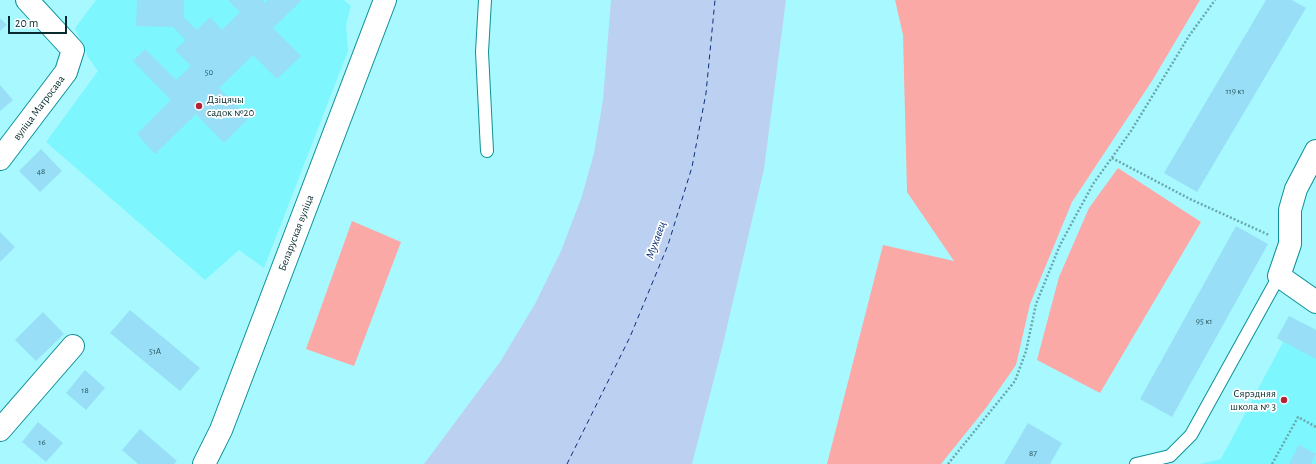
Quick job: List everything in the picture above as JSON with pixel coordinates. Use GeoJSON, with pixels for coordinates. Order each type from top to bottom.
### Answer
{"type":"FeatureCollection","features":[{"type":"Feature","properties":{"kind":"street","name":"вуліца Матросава"},"geometry":{"type":"LineString","coordinates":[[0,159],[66,72],[73,50],[27,0]]}},
{"type":"Feature","properties":{"kind":"street","name":"Беларуская вуліца"},"geometry":{"type":"LineString","coordinates":[[204,464],[221,430],[385,0]]}},
{"type":"Feature","properties":{"kind":"street"},"geometry":{"type":"LineString","coordinates":[[1316,151],[1296,189],[1290,210],[1290,244],[1279,276],[1316,302]]}},
{"type":"Feature","properties":{"kind":"street"},"geometry":{"type":"LineString","coordinates":[[0,430],[73,346]]}},
{"type":"Feature","properties":{"kind":"lane"},"geometry":{"type":"LineString","coordinates":[[485,0],[482,52],[487,151]]}},
{"type":"Feature","properties":{"kind":"lane"},"geometry":{"type":"LineString","coordinates":[[1136,464],[1170,456],[1191,435],[1279,276]]}},
{"type":"Feature","properties":{"kind":"path"},"geometry":{"type":"LineString","coordinates":[[948,464],[1015,381],[1026,351],[1036,304],[1060,245],[1093,184],[1131,131],[1189,36],[1215,0]]}},
{"type":"Feature","properties":{"kind":"path"},"geometry":{"type":"LineString","coordinates":[[1112,158],[1190,199],[1290,244]]}},
{"type":"Feature","properties":{"kind":"path"},"geometry":{"type":"LineString","coordinates":[[1272,464],[1298,417],[1316,427]]}},
{"type":"Feature","properties":{"kind":"shaded area","name":"Дзіцячы садок №20"},"geometry":{"type":"Polygon","coordinates":[[[96,0],[344,0],[351,6],[346,25],[348,51],[264,268],[239,250],[205,280],[46,142],[98,71],[88,57],[75,28],[96,0]]]}},
{"type":"Feature","properties":{"kind":"shaded area"},"geometry":{"type":"Polygon","coordinates":[[[895,0],[1200,0],[1152,81],[1072,202],[1030,304],[1016,365],[986,408],[941,464],[827,464],[883,245],[954,261],[907,192],[903,35],[895,0]]]}},
{"type":"Feature","properties":{"kind":"shaded area"},"geometry":{"type":"Polygon","coordinates":[[[1118,168],[1201,222],[1100,393],[1037,360],[1059,277],[1089,208],[1118,168]]]}},
{"type":"Feature","properties":{"kind":"shaded area"},"geometry":{"type":"Polygon","coordinates":[[[352,221],[401,242],[354,366],[306,349],[352,221]]]}},
{"type":"Feature","properties":{"kind":"shaded area","name":"Сярэдняя школа № 3"},"geometry":{"type":"Polygon","coordinates":[[[1289,316],[1316,330],[1316,464],[1200,464],[1221,459],[1283,342],[1277,338],[1289,316]]]}},
{"type":"Feature","properties":{"kind":"water","name":"Мухавец"},"geometry":{"type":"Polygon","coordinates":[[[611,0],[786,0],[764,169],[723,344],[692,464],[424,464],[500,362],[535,304],[561,251],[582,196],[594,153],[603,100],[611,0]]]}},
{"type":"Feature","properties":{"kind":"building"},"geometry":{"type":"Polygon","coordinates":[[[137,0],[184,0],[184,17],[197,30],[210,17],[222,30],[240,12],[228,0],[262,0],[265,3],[268,0],[302,0],[273,28],[301,56],[277,79],[253,55],[219,88],[249,118],[224,143],[196,114],[155,154],[137,134],[171,100],[133,61],[145,49],[176,80],[191,66],[175,50],[186,40],[173,27],[136,26],[137,0]]]}},
{"type":"Feature","properties":{"kind":"building"},"geometry":{"type":"Polygon","coordinates":[[[1266,0],[1292,0],[1306,8],[1197,192],[1164,173],[1266,0]]]}},
{"type":"Feature","properties":{"kind":"building"},"geometry":{"type":"Polygon","coordinates":[[[0,18],[7,25],[0,31],[0,18]]]}},
{"type":"Feature","properties":{"kind":"building"},"geometry":{"type":"Polygon","coordinates":[[[0,85],[13,100],[0,111],[0,85]]]}},
{"type":"Feature","properties":{"kind":"building"},"geometry":{"type":"Polygon","coordinates":[[[41,149],[62,171],[40,192],[19,171],[41,149]]]}},
{"type":"Feature","properties":{"kind":"building"},"geometry":{"type":"Polygon","coordinates":[[[1236,226],[1268,244],[1172,417],[1140,399],[1236,226]]]}},
{"type":"Feature","properties":{"kind":"building"},"geometry":{"type":"Polygon","coordinates":[[[0,232],[15,247],[0,262],[0,232]]]}},
{"type":"Feature","properties":{"kind":"building"},"geometry":{"type":"Polygon","coordinates":[[[130,310],[200,368],[180,391],[110,333],[130,310]]]}},
{"type":"Feature","properties":{"kind":"building"},"geometry":{"type":"Polygon","coordinates":[[[43,312],[64,334],[36,361],[15,340],[43,312]]]}},
{"type":"Feature","properties":{"kind":"building"},"geometry":{"type":"Polygon","coordinates":[[[1289,316],[1316,330],[1316,359],[1277,338],[1289,316]]]}},
{"type":"Feature","properties":{"kind":"building"},"geometry":{"type":"Polygon","coordinates":[[[85,370],[105,388],[86,410],[66,393],[85,370]]]}},
{"type":"Feature","properties":{"kind":"building"},"geometry":{"type":"Polygon","coordinates":[[[38,422],[63,443],[46,462],[22,442],[38,422]]]}},
{"type":"Feature","properties":{"kind":"building"},"geometry":{"type":"Polygon","coordinates":[[[1028,423],[1062,443],[1050,464],[1004,464],[1028,423]]]}},
{"type":"Feature","properties":{"kind":"building"},"geometry":{"type":"Polygon","coordinates":[[[140,429],[177,461],[174,464],[138,464],[122,450],[140,429]]]}},
{"type":"Feature","properties":{"kind":"building"},"geometry":{"type":"Polygon","coordinates":[[[1299,445],[1316,454],[1311,464],[1289,464],[1299,445]]]}},
{"type":"Feature","properties":{"kind":"ferry route"},"geometry":{"type":"LineString","coordinates":[[567,464],[630,337],[668,245],[692,167],[706,93],[715,0]]}},
{"type":"Feature","properties":{"kind":"place","name":"Дзіцячы садок №20"},"geometry":{"type":"Point","coordinates":[199,106]}},
{"type":"Feature","properties":{"kind":"place","name":"Сярэдняя школа № 3"},"geometry":{"type":"Point","coordinates":[1284,400]}}]}
